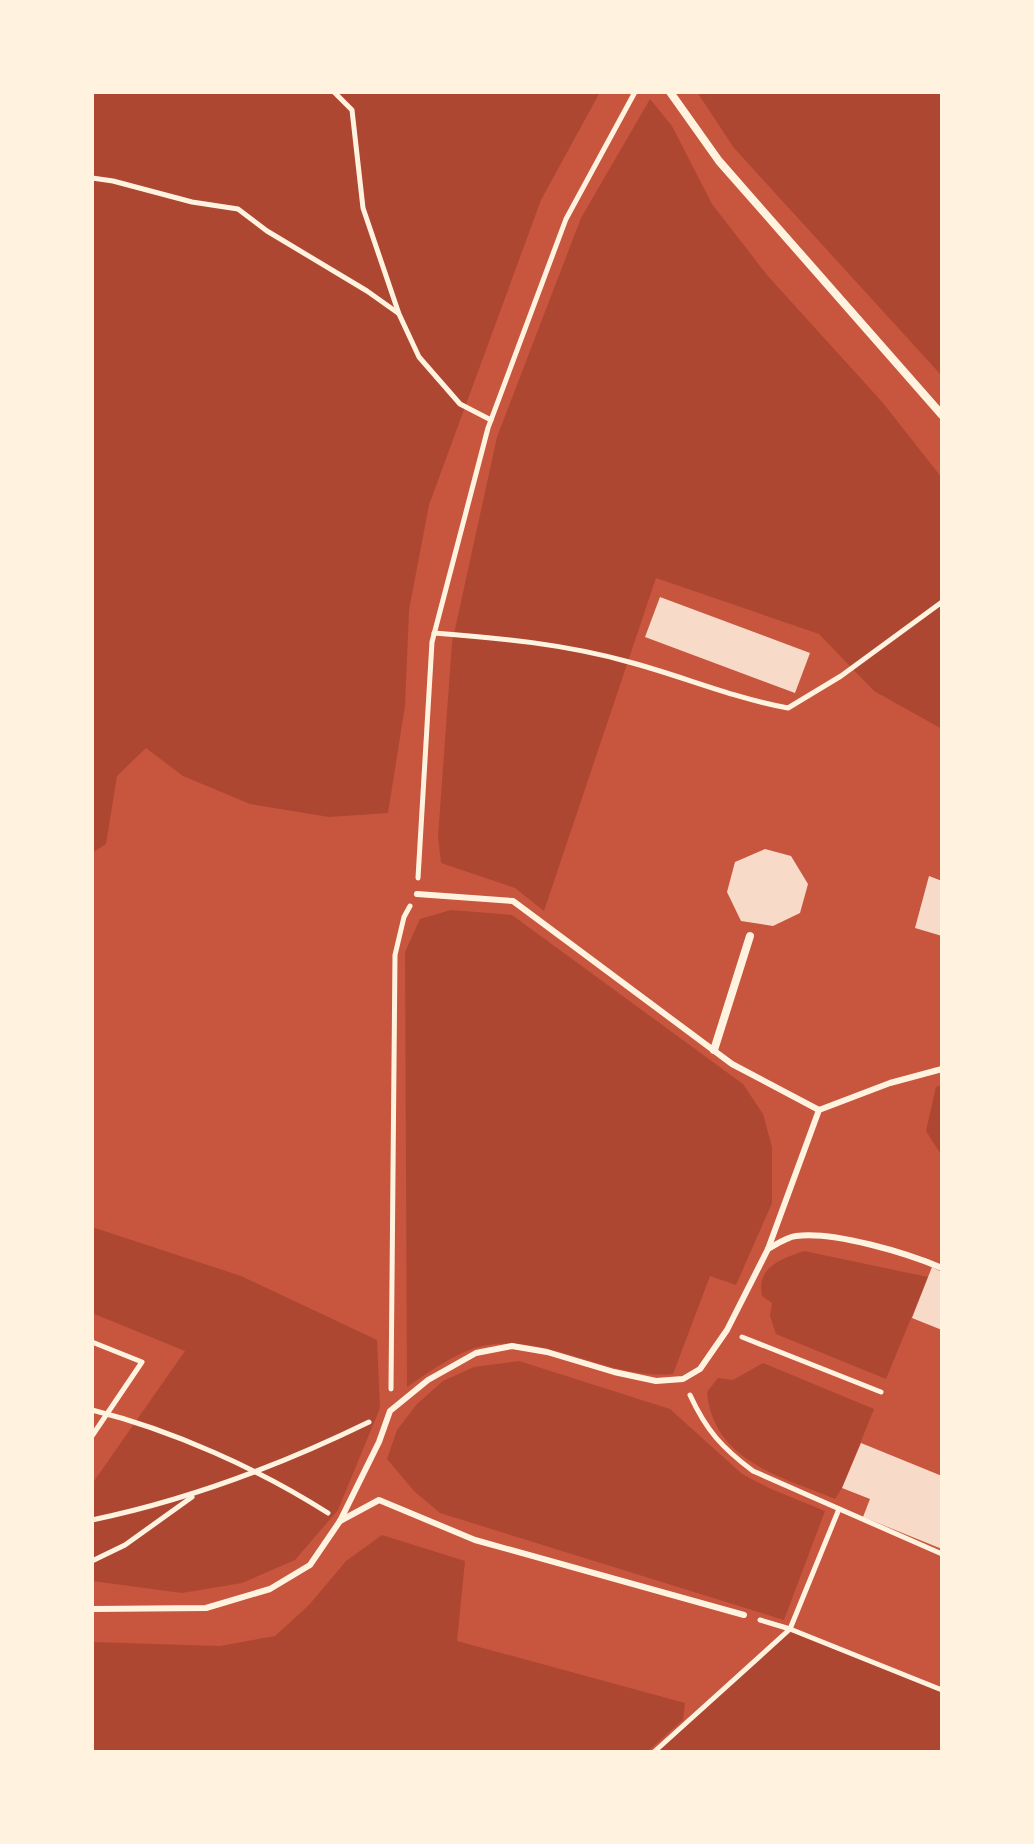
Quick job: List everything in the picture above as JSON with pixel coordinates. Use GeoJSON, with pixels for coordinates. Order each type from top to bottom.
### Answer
{"type":"FeatureCollection","features":[{"type":"Feature","properties":{"kind":"street"},"geometry":{"type":"LineString","coordinates":[[670,92],[719,161],[942,415]]}},
{"type":"Feature","properties":{"kind":"street"},"geometry":{"type":"LineString","coordinates":[[714,1050],[750,936]]}},
{"type":"Feature","properties":{"kind":"lane"},"geometry":{"type":"LineString","coordinates":[[417,894],[513,901],[732,1064],[819,1110],[890,1083],[942,1069]]}},
{"type":"Feature","properties":{"kind":"lane"},"geometry":{"type":"LineString","coordinates":[[92,1609],[206,1608],[270,1589],[310,1565],[340,1521],[379,1442],[390,1411],[428,1380],[476,1353],[512,1346],[547,1352],[656,1381],[683,1379],[700,1369],[727,1330],[768,1249],[819,1110]]}},
{"type":"Feature","properties":{"kind":"lane"},"geometry":{"type":"LineString","coordinates":[[768,1249],[794,1236],[819,1236],[867,1244],[942,1268]]}},
{"type":"Feature","properties":{"kind":"lane"},"geometry":{"type":"LineString","coordinates":[[340,1521],[379,1500],[475,1540],[744,1615]]}},
{"type":"Feature","properties":{"kind":"path"},"geometry":{"type":"LineString","coordinates":[[334,92],[352,110],[363,208],[399,314],[419,357],[460,404],[491,420]]}},
{"type":"Feature","properties":{"kind":"path"},"geometry":{"type":"LineString","coordinates":[[92,1520],[195,1494],[335,1438],[390,1411],[395,955],[404,917],[417,894],[434,633],[491,420],[566,219],[635,92]]}},
{"type":"Feature","properties":{"kind":"path"},"geometry":{"type":"LineString","coordinates":[[92,178],[192,202],[238,209],[267,231],[367,291],[399,314]]}},
{"type":"Feature","properties":{"kind":"path"},"geometry":{"type":"LineString","coordinates":[[434,633],[565,647],[628,661],[753,702],[788,708],[841,676],[942,602]]}},
{"type":"Feature","properties":{"kind":"path"},"geometry":{"type":"LineString","coordinates":[[727,1330],[881,1392]]}},
{"type":"Feature","properties":{"kind":"path"},"geometry":{"type":"LineString","coordinates":[[92,1342],[142,1362],[92,1436]]}},
{"type":"Feature","properties":{"kind":"path"},"geometry":{"type":"LineString","coordinates":[[683,1379],[703,1423],[727,1452],[753,1471],[942,1554]]}},
{"type":"Feature","properties":{"kind":"path"},"geometry":{"type":"LineString","coordinates":[[92,1410],[128,1419],[255,1471],[340,1521]]}},
{"type":"Feature","properties":{"kind":"path"},"geometry":{"type":"LineString","coordinates":[[92,1561],[125,1545],[195,1494]]}},
{"type":"Feature","properties":{"kind":"path"},"geometry":{"type":"LineString","coordinates":[[654,1752],[790,1629],[839,1509]]}},
{"type":"Feature","properties":{"kind":"path"},"geometry":{"type":"LineString","coordinates":[[744,1615],[790,1629],[942,1690]]}},
{"type":"Feature","properties":{"kind":"shaded area"},"geometry":{"type":"Polygon","coordinates":[[[92,92],[600,92],[541,200],[429,505],[409,610],[405,706],[388,813],[329,817],[250,804],[183,776],[146,748],[117,776],[106,844],[92,853],[92,92]]]}},
{"type":"Feature","properties":{"kind":"shaded area"},"geometry":{"type":"Polygon","coordinates":[[[697,92],[942,92],[942,376],[734,148],[697,92]]]}},
{"type":"Feature","properties":{"kind":"shaded area"},"geometry":{"type":"Polygon","coordinates":[[[650,99],[672,126],[712,204],[767,275],[883,403],[942,478],[942,729],[874,691],[819,634],[656,578],[544,911],[515,888],[441,863],[438,837],[452,643],[497,437],[581,218],[650,99]]]}},
{"type":"Feature","properties":{"kind":"shaded area"},"geometry":{"type":"Polygon","coordinates":[[[451,910],[512,915],[743,1084],[763,1114],[772,1147],[772,1203],[736,1285],[710,1276],[673,1374],[623,1370],[551,1350],[503,1344],[478,1347],[460,1354],[407,1387],[405,952],[420,919],[451,910]]]}},
{"type":"Feature","properties":{"kind":"shaded area"},"geometry":{"type":"Polygon","coordinates":[[[942,1085],[942,1156],[926,1131],[936,1087],[942,1085]]]}},
{"type":"Feature","properties":{"kind":"shaded area"},"geometry":{"type":"Polygon","coordinates":[[[92,1227],[241,1276],[377,1340],[380,1408],[338,1510],[295,1560],[242,1583],[182,1593],[92,1581],[92,1484],[185,1351],[92,1313],[92,1227]]]}},
{"type":"Feature","properties":{"kind":"shaded area"},"geometry":{"type":"Polygon","coordinates":[[[804,1251],[928,1277],[886,1379],[776,1334],[770,1316],[772,1303],[762,1296],[763,1278],[779,1261],[804,1251]]]}},
{"type":"Feature","properties":{"kind":"shaded area"},"geometry":{"type":"Polygon","coordinates":[[[519,1361],[670,1409],[742,1474],[825,1511],[784,1620],[440,1513],[414,1491],[387,1459],[397,1430],[417,1404],[443,1381],[474,1367],[519,1361]]]}},
{"type":"Feature","properties":{"kind":"shaded area"},"geometry":{"type":"Polygon","coordinates":[[[763,1363],[874,1409],[835,1499],[753,1463],[722,1435],[712,1415],[707,1392],[718,1378],[733,1380],[763,1363]]]}},
{"type":"Feature","properties":{"kind":"shaded area"},"geometry":{"type":"Polygon","coordinates":[[[382,1535],[465,1561],[457,1641],[685,1703],[683,1720],[647,1752],[92,1752],[92,1642],[220,1646],[275,1636],[309,1605],[346,1561],[382,1535]]]}},
{"type":"Feature","properties":{"kind":"shaded area"},"geometry":{"type":"Polygon","coordinates":[[[790,1629],[942,1690],[942,1752],[656,1752],[790,1629]]]}},
{"type":"Feature","properties":{"kind":"building"},"geometry":{"type":"Polygon","coordinates":[[[660,597],[810,653],[795,693],[645,637],[660,597]]]}},
{"type":"Feature","properties":{"kind":"building"},"geometry":{"type":"Polygon","coordinates":[[[765,849],[791,856],[808,884],[800,913],[773,926],[741,921],[727,892],[735,862],[765,849]]]}},
{"type":"Feature","properties":{"kind":"building"},"geometry":{"type":"Polygon","coordinates":[[[929,876],[942,881],[942,936],[915,928],[929,876]]]}},
{"type":"Feature","properties":{"kind":"building"},"geometry":{"type":"Polygon","coordinates":[[[932,1267],[942,1272],[942,1330],[912,1318],[932,1267]]]}},
{"type":"Feature","properties":{"kind":"building"},"geometry":{"type":"Polygon","coordinates":[[[861,1443],[942,1476],[942,1549],[863,1517],[870,1499],[842,1488],[861,1443]]]}}]}
